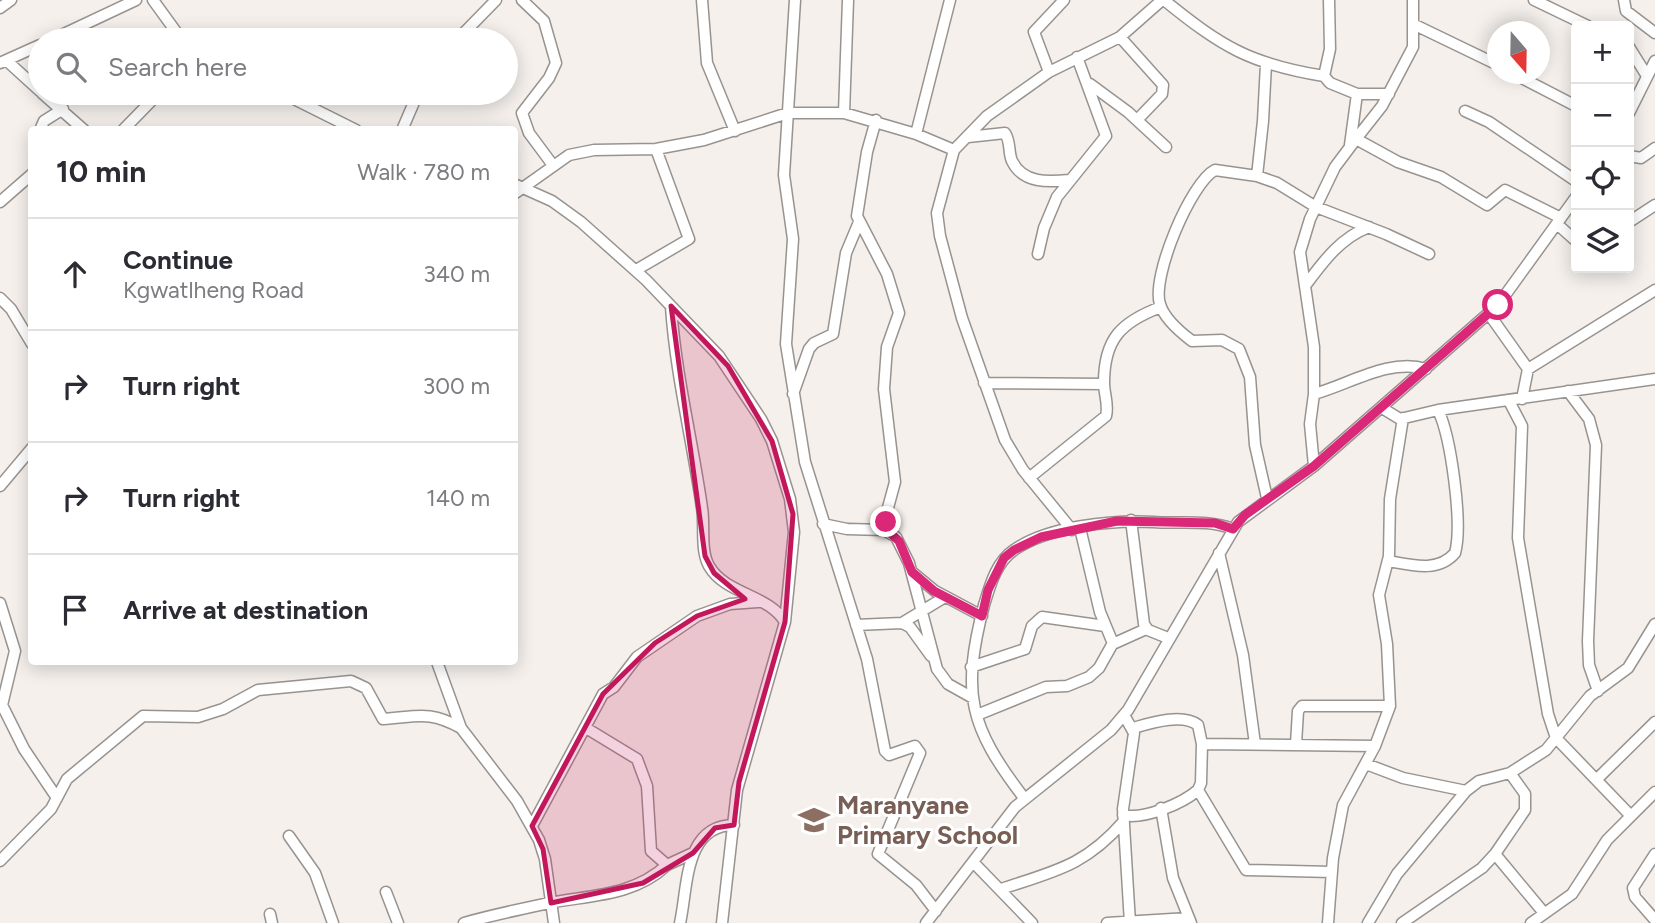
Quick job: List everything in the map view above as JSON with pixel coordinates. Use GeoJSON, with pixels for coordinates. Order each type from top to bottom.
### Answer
{"type":"FeatureCollection","features":[{"type":"Feature","properties":{"kind":"street"},"geometry":{"type":"LineString","coordinates":[[0,8],[11,0]]}},
{"type":"Feature","properties":{"kind":"street"},"geometry":{"type":"LineString","coordinates":[[76,28],[136,0]]}},
{"type":"Feature","properties":{"kind":"street"},"geometry":{"type":"LineString","coordinates":[[153,0],[173,28]]}},
{"type":"Feature","properties":{"kind":"street"},"geometry":{"type":"LineString","coordinates":[[469,28],[496,0]]}},
{"type":"Feature","properties":{"kind":"street"},"geometry":{"type":"LineString","coordinates":[[522,0],[544,21],[556,63],[522,113],[528,133],[552,164]]}},
{"type":"Feature","properties":{"kind":"street"},"geometry":{"type":"LineString","coordinates":[[702,0],[707,63],[735,131]]}},
{"type":"Feature","properties":{"kind":"street"},"geometry":{"type":"LineString","coordinates":[[795,0],[784,175],[793,239],[786,344],[793,394],[805,462],[867,659],[879,730],[886,754],[915,746],[920,753],[919,761],[878,854],[916,885],[936,911]]}},
{"type":"Feature","properties":{"kind":"street"},"geometry":{"type":"LineString","coordinates":[[844,113],[848,0]]}},
{"type":"Feature","properties":{"kind":"street"},"geometry":{"type":"LineString","coordinates":[[916,134],[950,0]]}},
{"type":"Feature","properties":{"kind":"street"},"geometry":{"type":"LineString","coordinates":[[1049,72],[1034,32],[1065,0]]}},
{"type":"Feature","properties":{"kind":"street"},"geometry":{"type":"LineString","coordinates":[[1113,643],[1105,626],[1076,529],[1029,478],[1005,440],[961,318],[938,225],[939,201],[954,150],[998,106],[1049,72],[1120,37],[1163,0],[1221,42],[1266,64],[1324,76],[1330,83],[1357,94],[1389,94]]}},
{"type":"Feature","properties":{"kind":"street"},"geometry":{"type":"LineString","coordinates":[[1324,76],[1330,49],[1329,0]]}},
{"type":"Feature","properties":{"kind":"street"},"geometry":{"type":"LineString","coordinates":[[1314,466],[1310,424],[1314,394],[1313,332],[1305,304],[1300,252],[1316,207],[1335,167],[1389,94],[1413,47],[1413,0]]}},
{"type":"Feature","properties":{"kind":"street"},"geometry":{"type":"LineString","coordinates":[[1534,0],[1578,21]]}},
{"type":"Feature","properties":{"kind":"street"},"geometry":{"type":"LineString","coordinates":[[1623,0],[1626,11],[1655,33]]}},
{"type":"Feature","properties":{"kind":"street"},"geometry":{"type":"LineString","coordinates":[[1413,24],[1487,60]]}},
{"type":"Feature","properties":{"kind":"street"},"geometry":{"type":"LineString","coordinates":[[1120,37],[1163,85],[1162,94],[1137,120]]}},
{"type":"Feature","properties":{"kind":"street"},"geometry":{"type":"LineString","coordinates":[[28,51],[4,62],[28,81]]}},
{"type":"Feature","properties":{"kind":"street"},"geometry":{"type":"LineString","coordinates":[[1634,55],[1647,76]]}},
{"type":"Feature","properties":{"kind":"street"},"geometry":{"type":"LineString","coordinates":[[1038,254],[1049,212],[1069,180],[1107,135],[1090,84],[1077,57]]}},
{"type":"Feature","properties":{"kind":"street"},"geometry":{"type":"LineString","coordinates":[[1634,103],[1655,61]]}},
{"type":"Feature","properties":{"kind":"street"},"geometry":{"type":"LineString","coordinates":[[1256,176],[1264,121],[1266,64]]}},
{"type":"Feature","properties":{"kind":"street"},"geometry":{"type":"LineString","coordinates":[[1090,84],[1137,120],[1166,147]]}},
{"type":"Feature","properties":{"kind":"street"},"geometry":{"type":"LineString","coordinates":[[1533,84],[1571,103]]}},
{"type":"Feature","properties":{"kind":"street"},"geometry":{"type":"LineString","coordinates":[[1353,142],[1357,94]]}},
{"type":"Feature","properties":{"kind":"street"},"geometry":{"type":"LineString","coordinates":[[58,105],[80,126]]}},
{"type":"Feature","properties":{"kind":"street"},"geometry":{"type":"LineString","coordinates":[[127,126],[147,105]]}},
{"type":"Feature","properties":{"kind":"street"},"geometry":{"type":"LineString","coordinates":[[306,105],[348,126]]}},
{"type":"Feature","properties":{"kind":"street"},"geometry":{"type":"LineString","coordinates":[[404,126],[413,105]]}},
{"type":"Feature","properties":{"kind":"street"},"geometry":{"type":"LineString","coordinates":[[42,126],[44,121],[63,109]]}},
{"type":"Feature","properties":{"kind":"street"},"geometry":{"type":"LineString","coordinates":[[1465,111],[1489,122],[1571,178]]}},
{"type":"Feature","properties":{"kind":"street"},"geometry":{"type":"LineString","coordinates":[[518,192],[552,164],[569,155],[594,150],[656,149],[735,131],[789,113],[844,113],[916,134],[954,150]]}},
{"type":"Feature","properties":{"kind":"street"},"geometry":{"type":"LineString","coordinates":[[876,121],[857,210],[859,222],[887,274],[900,313],[887,347],[884,389],[895,482],[886,515],[889,532]]}},
{"type":"Feature","properties":{"kind":"street"},"geometry":{"type":"LineString","coordinates":[[968,137],[1005,133],[1009,139],[1011,159],[1030,178],[1048,182],[1069,180]]}},
{"type":"Feature","properties":{"kind":"street"},"geometry":{"type":"LineString","coordinates":[[1353,142],[1441,177],[1487,205],[1506,190],[1559,221],[1571,235]]}},
{"type":"Feature","properties":{"kind":"street"},"geometry":{"type":"LineString","coordinates":[[1634,157],[1641,158],[1655,148]]}},
{"type":"Feature","properties":{"kind":"street"},"geometry":{"type":"LineString","coordinates":[[636,270],[690,239],[656,149]]}},
{"type":"Feature","properties":{"kind":"street"},"geometry":{"type":"LineString","coordinates":[[1268,498],[1255,445],[1250,377],[1239,349],[1222,340],[1192,341],[1161,307],[1158,295],[1163,263],[1191,201],[1211,173],[1223,170],[1256,176],[1277,183],[1316,207],[1429,254]]}},
{"type":"Feature","properties":{"kind":"street"},"geometry":{"type":"LineString","coordinates":[[0,202],[28,177]]}},
{"type":"Feature","properties":{"kind":"street"},"geometry":{"type":"LineString","coordinates":[[518,185],[552,201],[581,222],[636,270],[728,366],[772,441],[793,514],[790,590],[785,622],[739,782],[722,923]]}},
{"type":"Feature","properties":{"kind":"street"},"geometry":{"type":"LineString","coordinates":[[926,923],[1024,798],[1111,730],[1124,715],[1233,529],[1268,498],[1314,466],[1489,314],[1507,294],[1571,204]]}},
{"type":"Feature","properties":{"kind":"street"},"geometry":{"type":"LineString","coordinates":[[1634,219],[1655,205]]}},
{"type":"Feature","properties":{"kind":"street"},"geometry":{"type":"LineString","coordinates":[[793,394],[809,349],[814,343],[834,334],[846,253],[859,222]]}},
{"type":"Feature","properties":{"kind":"street"},"geometry":{"type":"LineString","coordinates":[[1305,287],[1335,249],[1356,232],[1369,227]]}},
{"type":"Feature","properties":{"kind":"street"},"geometry":{"type":"LineString","coordinates":[[1528,369],[1655,290]]}},
{"type":"Feature","properties":{"kind":"street"},"geometry":{"type":"LineString","coordinates":[[0,298],[11,309],[28,337]]}},
{"type":"Feature","properties":{"kind":"street"},"geometry":{"type":"LineString","coordinates":[[671,306],[677,382],[696,467],[708,564],[727,584],[778,611],[785,622]]}},
{"type":"Feature","properties":{"kind":"street"},"geometry":{"type":"LineString","coordinates":[[1029,478],[1106,416],[1104,384],[1107,357],[1114,336],[1143,314],[1161,307]]}},
{"type":"Feature","properties":{"kind":"street"},"geometry":{"type":"LineString","coordinates":[[1489,314],[1528,369],[1522,399]]}},
{"type":"Feature","properties":{"kind":"street"},"geometry":{"type":"LineString","coordinates":[[1314,394],[1395,366],[1411,364],[1426,369]]}},
{"type":"Feature","properties":{"kind":"street"},"geometry":{"type":"LineString","coordinates":[[1381,408],[1396,418],[1404,418],[1438,410],[1655,379]]}},
{"type":"Feature","properties":{"kind":"street"},"geometry":{"type":"LineString","coordinates":[[984,383],[1104,384]]}},
{"type":"Feature","properties":{"kind":"street"},"geometry":{"type":"LineString","coordinates":[[1568,391],[1589,419],[1596,445],[1588,640],[1589,665],[1598,691]]}},
{"type":"Feature","properties":{"kind":"street"},"geometry":{"type":"LineString","coordinates":[[1509,401],[1520,418],[1523,445],[1517,522],[1524,585],[1539,676],[1556,738],[1630,815]]}},
{"type":"Feature","properties":{"kind":"street"},"geometry":{"type":"LineString","coordinates":[[1388,561],[1429,566],[1447,561],[1458,545],[1452,460],[1447,430],[1438,410]]}},
{"type":"Feature","properties":{"kind":"street"},"geometry":{"type":"LineString","coordinates":[[1328,923],[1332,872],[1346,798],[1375,746],[1390,706],[1387,644],[1379,595],[1388,561],[1391,499],[1404,418]]}},
{"type":"Feature","properties":{"kind":"street"},"geometry":{"type":"LineString","coordinates":[[0,486],[28,453]]}},
{"type":"Feature","properties":{"kind":"street"},"geometry":{"type":"LineString","coordinates":[[1024,798],[990,753],[973,698],[971,667],[982,616],[988,590],[1004,558],[1027,543],[1076,529],[1131,520],[1215,523],[1233,529]]}},
{"type":"Feature","properties":{"kind":"street"},"geometry":{"type":"LineString","coordinates":[[1131,520],[1135,565],[1146,629]]}},
{"type":"Feature","properties":{"kind":"street"},"geometry":{"type":"LineString","coordinates":[[823,524],[889,532],[899,541],[924,612],[933,659]]}},
{"type":"Feature","properties":{"kind":"street"},"geometry":{"type":"LineString","coordinates":[[1219,553],[1243,655],[1255,744]]}},
{"type":"Feature","properties":{"kind":"street"},"geometry":{"type":"LineString","coordinates":[[912,572],[945,597],[982,616]]}},
{"type":"Feature","properties":{"kind":"street"},"geometry":{"type":"LineString","coordinates":[[856,625],[902,623],[945,597]]}},
{"type":"Feature","properties":{"kind":"street"},"geometry":{"type":"LineString","coordinates":[[532,826],[603,694],[614,687],[637,657],[655,643],[714,609],[742,602],[762,602]]}},
{"type":"Feature","properties":{"kind":"street"},"geometry":{"type":"LineString","coordinates":[[0,603],[15,651],[2,705],[57,798]]}},
{"type":"Feature","properties":{"kind":"street"},"geometry":{"type":"LineString","coordinates":[[971,667],[1025,649],[1032,626],[1042,617],[1105,626]]}},
{"type":"Feature","properties":{"kind":"street"},"geometry":{"type":"LineString","coordinates":[[902,623],[910,627],[933,659],[942,679],[973,698]]}},
{"type":"Feature","properties":{"kind":"street"},"geometry":{"type":"LineString","coordinates":[[1368,923],[1397,874],[1466,791],[1479,781],[1510,773],[1533,760],[1598,691],[1628,668],[1655,624]]}},
{"type":"Feature","properties":{"kind":"street"},"geometry":{"type":"LineString","coordinates":[[977,715],[1046,687],[1067,686],[1089,677],[1099,668],[1113,643],[1146,629],[1168,638]]}},
{"type":"Feature","properties":{"kind":"street"},"geometry":{"type":"LineString","coordinates":[[438,665],[461,728],[496,772],[532,826],[543,849],[554,923]]}},
{"type":"Feature","properties":{"kind":"street"},"geometry":{"type":"LineString","coordinates":[[0,861],[51,809],[67,779],[139,717],[198,717],[223,709],[258,690],[351,681],[366,688],[383,719],[423,714],[444,719],[461,728]]}},
{"type":"Feature","properties":{"kind":"street"},"geometry":{"type":"LineString","coordinates":[[1296,744],[1298,711],[1301,706],[1390,706]]}},
{"type":"Feature","properties":{"kind":"street"},"geometry":{"type":"LineString","coordinates":[[1124,715],[1133,728],[1123,818],[1130,921]]}},
{"type":"Feature","properties":{"kind":"street"},"geometry":{"type":"LineString","coordinates":[[1133,728],[1154,722],[1191,720],[1198,725],[1202,744],[1198,790],[1246,870],[1332,872]]}},
{"type":"Feature","properties":{"kind":"street"},"geometry":{"type":"LineString","coordinates":[[1597,779],[1655,722]]}},
{"type":"Feature","properties":{"kind":"street"},"geometry":{"type":"LineString","coordinates":[[586,728],[637,759],[646,780],[650,848],[667,865]]}},
{"type":"Feature","properties":{"kind":"street"},"geometry":{"type":"LineString","coordinates":[[1202,744],[1375,746]]}},
{"type":"Feature","properties":{"kind":"street"},"geometry":{"type":"LineString","coordinates":[[1366,764],[1403,778],[1466,791]]}},
{"type":"Feature","properties":{"kind":"street"},"geometry":{"type":"LineString","coordinates":[[1402,923],[1482,868],[1495,854],[1525,810],[1522,786],[1510,773]]}},
{"type":"Feature","properties":{"kind":"street"},"geometry":{"type":"LineString","coordinates":[[1123,818],[1133,818],[1161,808],[1198,790]]}},
{"type":"Feature","properties":{"kind":"street"},"geometry":{"type":"LineString","coordinates":[[1531,923],[1576,888],[1600,849],[1655,792]]}},
{"type":"Feature","properties":{"kind":"street"},"geometry":{"type":"LineString","coordinates":[[1107,923],[1190,920],[1173,878],[1161,808]]}},
{"type":"Feature","properties":{"kind":"street"},"geometry":{"type":"LineString","coordinates":[[1001,889],[1080,861],[1099,847],[1123,818]]}},
{"type":"Feature","properties":{"kind":"street"},"geometry":{"type":"LineString","coordinates":[[680,923],[693,853],[707,833],[723,825],[734,825]]}},
{"type":"Feature","properties":{"kind":"street"},"geometry":{"type":"LineString","coordinates":[[289,836],[315,873],[332,923]]}},
{"type":"Feature","properties":{"kind":"street"},"geometry":{"type":"LineString","coordinates":[[464,923],[551,903],[623,891],[650,880],[667,865],[693,853]]}},
{"type":"Feature","properties":{"kind":"street"},"geometry":{"type":"LineString","coordinates":[[1655,853],[1633,888],[1635,897],[1655,920]]}},
{"type":"Feature","properties":{"kind":"street"},"geometry":{"type":"LineString","coordinates":[[1495,854],[1547,911],[1551,923]]}},
{"type":"Feature","properties":{"kind":"street"},"geometry":{"type":"LineString","coordinates":[[973,862],[1001,889],[1021,915],[1032,923]]}},
{"type":"Feature","properties":{"kind":"street"},"geometry":{"type":"LineString","coordinates":[[386,892],[398,923]]}},
{"type":"Feature","properties":{"kind":"highlighted area"},"geometry":{"type":"Polygon","coordinates":[[[671,306],[728,366],[772,441],[793,514],[785,622],[739,782],[734,825],[715,828],[693,853],[643,883],[551,903],[543,849],[532,826],[603,694],[655,643],[697,616],[745,599],[714,573],[705,556],[671,306]]]}},
{"type":"Feature","properties":{"kind":"place","name":"Maranyane Primary School"},"geometry":{"type":"Point","coordinates":[814,820]}},
{"type":"Feature","properties":{"kind":"route"},"geometry":{"type":"LineString","coordinates":[[886,522],[889,532],[899,541],[912,572],[934,591],[982,616],[988,590],[1004,558],[1041,537],[1093,525],[1131,520],[1215,523],[1233,529],[1245,515],[1314,466],[1498,305]]}}]}
